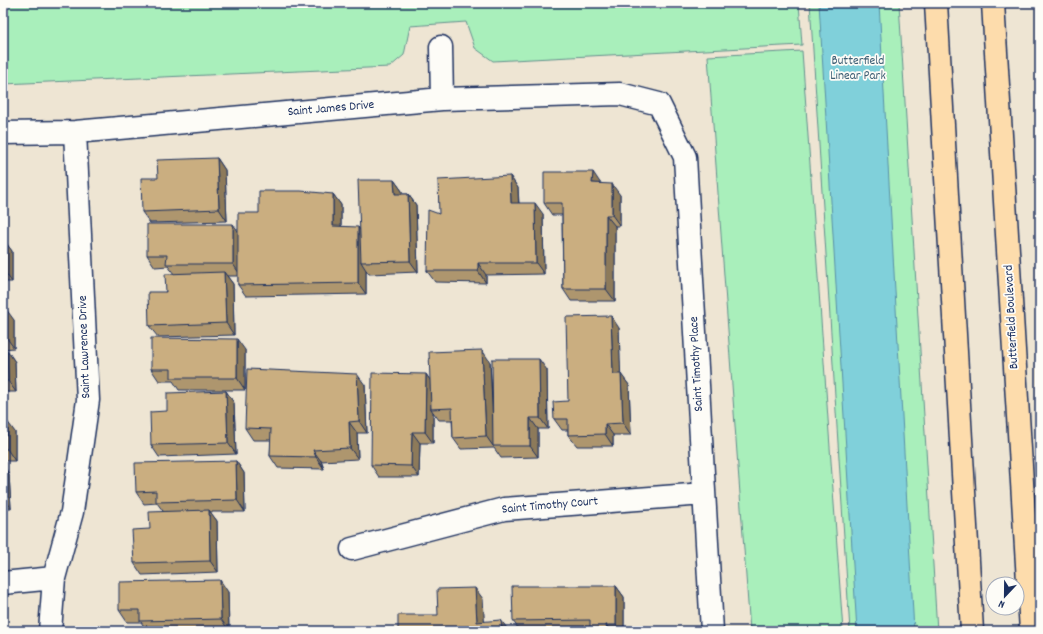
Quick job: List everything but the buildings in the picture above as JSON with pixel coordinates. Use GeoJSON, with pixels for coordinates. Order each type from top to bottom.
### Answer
{"type":"FeatureCollection","features":[{"type":"Feature","properties":{"kind":"main road"},"geometry":{"type":"LineString","coordinates":[[936,3],[972,631]]}},
{"type":"Feature","properties":{"kind":"main road","name":"Butterfield Boulevard"},"geometry":{"type":"LineString","coordinates":[[993,3],[1031,631]]}},
{"type":"Feature","properties":{"kind":"street"},"geometry":{"type":"LineString","coordinates":[[441,46],[442,100]]}},
{"type":"Feature","properties":{"kind":"street","name":"Saint James Drive"},"geometry":{"type":"LineString","coordinates":[[3,134],[74,132],[442,100],[620,94],[659,104]]}},
{"type":"Feature","properties":{"kind":"street","name":"Saint Timothy Place"},"geometry":{"type":"LineString","coordinates":[[659,104],[685,156],[712,631]]}},
{"type":"Feature","properties":{"kind":"street","name":"Saint Lawrence Drive"},"geometry":{"type":"LineString","coordinates":[[50,631],[54,578],[72,512],[88,400],[74,132]]}},
{"type":"Feature","properties":{"kind":"street","name":"Saint Timothy Court"},"geometry":{"type":"LineString","coordinates":[[352,549],[504,509],[704,494]]}},
{"type":"Feature","properties":{"kind":"street"},"geometry":{"type":"LineString","coordinates":[[3,582],[54,578]]}},
{"type":"Feature","properties":{"kind":"green space"},"geometry":{"type":"Polygon","coordinates":[[[3,3],[799,3],[802,45],[493,61],[475,48],[466,22],[410,26],[404,55],[390,67],[3,84],[3,3]]]}},
{"type":"Feature","properties":{"kind":"green space","name":"Butterfield Linear Park"},"geometry":{"type":"Polygon","coordinates":[[[810,3],[899,3],[937,631],[850,631],[810,3]]]}},
{"type":"Feature","properties":{"kind":"green space"},"geometry":{"type":"Polygon","coordinates":[[[802,51],[843,631],[750,631],[708,56],[802,51]]]}},
{"type":"Feature","properties":{"kind":"water","name":"Butterfield Linear Park"},"geometry":{"type":"Polygon","coordinates":[[[819,3],[879,3],[914,631],[857,631],[819,3]]]}}]}
